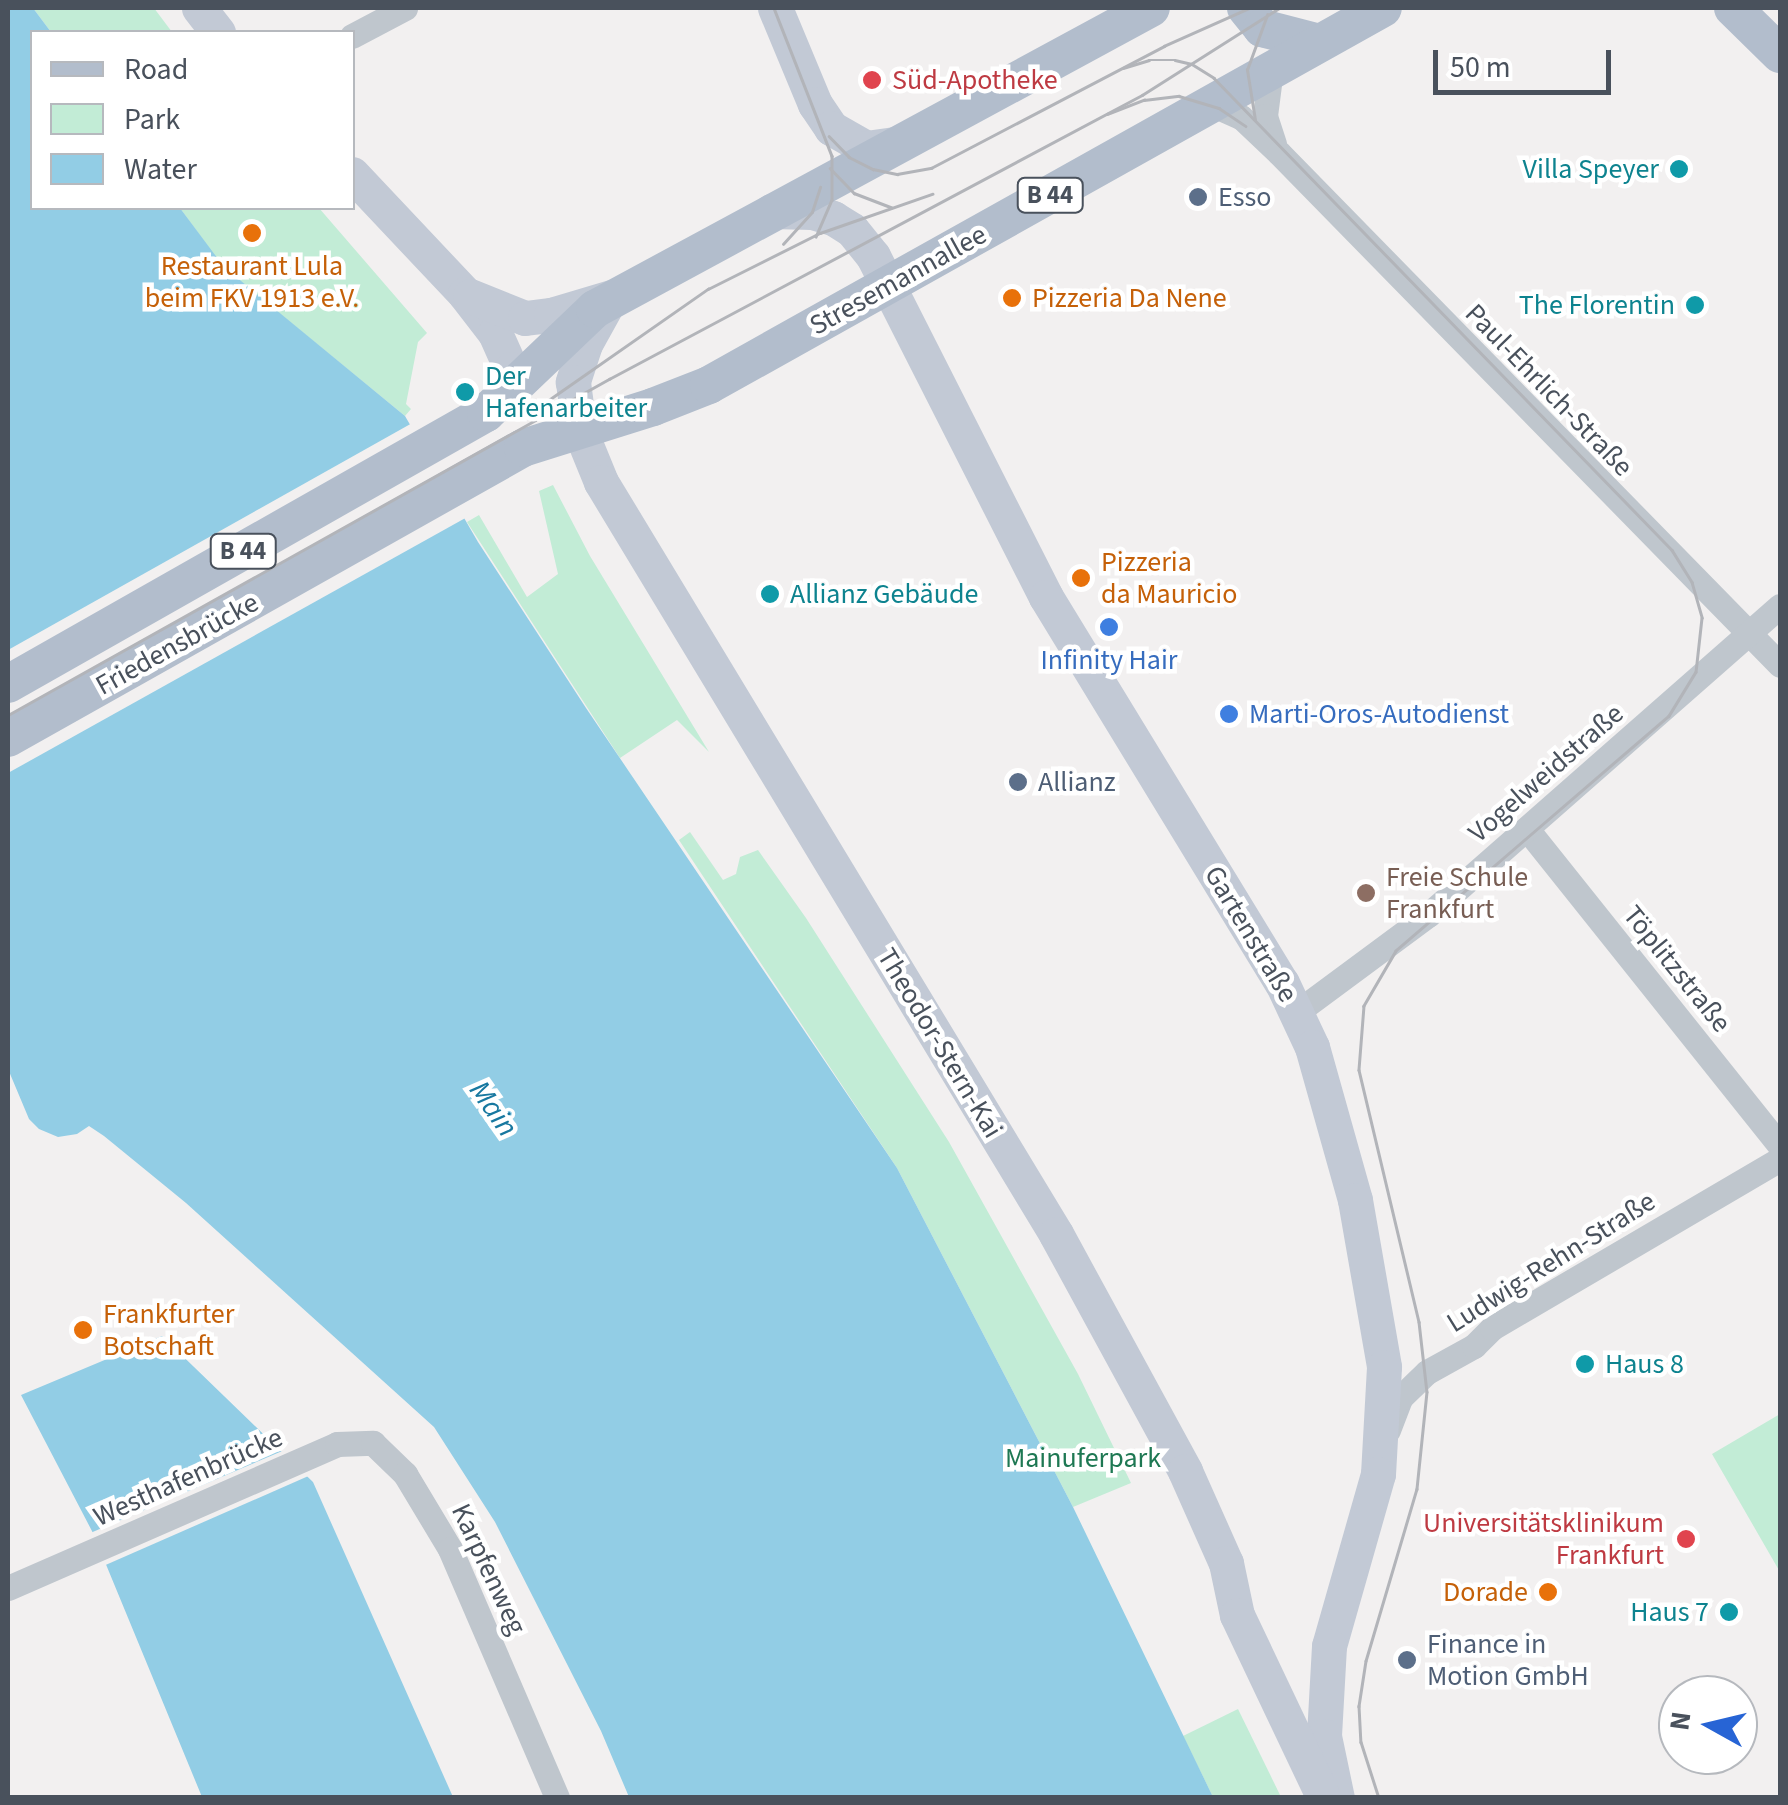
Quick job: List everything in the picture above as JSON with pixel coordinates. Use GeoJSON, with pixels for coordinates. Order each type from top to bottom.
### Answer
{"type":"FeatureCollection","features":[{"type":"Feature","properties":{"kind":"main road"},"geometry":{"type":"LineString","coordinates":[[199,8],[216,30]]}},
{"type":"Feature","properties":{"kind":"main road"},"geometry":{"type":"LineString","coordinates":[[775,8],[815,104],[832,128],[866,148],[903,142]]}},
{"type":"Feature","properties":{"kind":"main road","name":"B 44"},"geometry":{"type":"LineString","coordinates":[[489,410],[577,322],[614,298],[1152,8]]}},
{"type":"Feature","properties":{"kind":"main road"},"geometry":{"type":"LineString","coordinates":[[1246,8],[1262,28],[1319,43]]}},
{"type":"Feature","properties":{"kind":"main road","name":"Stresemannallee"},"geometry":{"type":"LineString","coordinates":[[502,459],[579,428],[685,396],[1383,8]]}},
{"type":"Feature","properties":{"kind":"main road"},"geometry":{"type":"LineString","coordinates":[[1734,8],[1780,54]]}},
{"type":"Feature","properties":{"kind":"main road"},"geometry":{"type":"LineString","coordinates":[[355,177],[465,294],[509,358],[510,383],[489,410]]}},
{"type":"Feature","properties":{"kind":"main road","name":"Gartenstraße"},"geometry":{"type":"LineString","coordinates":[[771,211],[820,213],[845,225],[864,242],[1046,597],[1297,1012],[1312,1047],[1356,1200],[1379,1314],[1384,1366],[1383,1444],[1371,1503],[1329,1646],[1324,1736],[1338,1798]]}},
{"type":"Feature","properties":{"kind":"main road"},"geometry":{"type":"LineString","coordinates":[[465,294],[520,317],[551,316],[614,298]]}},
{"type":"Feature","properties":{"kind":"main road","name":"Theodor-Stern-Kai"},"geometry":{"type":"LineString","coordinates":[[614,298],[574,375],[579,428],[601,482],[662,590],[1056,1234],[1185,1471],[1234,1589],[1237,1615],[1324,1798]]}},
{"type":"Feature","properties":{"kind":"main road","name":"Friedensbrücke"},"geometry":{"type":"LineString","coordinates":[[8,684],[489,410]]}},
{"type":"Feature","properties":{"kind":"main road","name":"Friedensbrücke"},"geometry":{"type":"LineString","coordinates":[[8,738],[502,459]]}},
{"type":"Feature","properties":{"kind":"main road"},"geometry":{"type":"LineString","coordinates":[[1234,1589],[1280,1669],[1290,1673],[1312,1671],[1329,1646]]}},
{"type":"Feature","properties":{"kind":"street"},"geometry":{"type":"LineString","coordinates":[[355,34],[405,8]]}},
{"type":"Feature","properties":{"kind":"street","name":"Paul-Ehrlich-Straße"},"geometry":{"type":"LineString","coordinates":[[1271,69],[1265,116],[1279,152]]}},
{"type":"Feature","properties":{"kind":"street","name":"Paul-Ehrlich-Straße"},"geometry":{"type":"LineString","coordinates":[[1209,103],[1240,117],[1279,152],[1780,666]]}},
{"type":"Feature","properties":{"kind":"street","name":"Vogelweidstraße"},"geometry":{"type":"LineString","coordinates":[[1297,1012],[1428,915],[1780,606]]}},
{"type":"Feature","properties":{"kind":"street","name":"Töplitzstraße"},"geometry":{"type":"LineString","coordinates":[[1527,829],[1778,1164]]}},
{"type":"Feature","properties":{"kind":"street","name":"Ludwig-Rehn-Straße"},"geometry":{"type":"LineString","coordinates":[[1383,1444],[1400,1398],[1426,1372],[1474,1346],[1492,1328],[1778,1164]]}},
{"type":"Feature","properties":{"kind":"street","name":"Karpfenweg"},"geometry":{"type":"LineString","coordinates":[[308,1457],[337,1444],[373,1443],[405,1474],[450,1549],[557,1798]]}},
{"type":"Feature","properties":{"kind":"street","name":"Westhafenbrücke"},"geometry":{"type":"LineString","coordinates":[[8,1588],[308,1457]]}},
{"type":"Feature","properties":{"kind":"green space"},"geometry":{"type":"Polygon","coordinates":[[[33,8],[154,8],[170,30],[50,30],[33,8]]]}},
{"type":"Feature","properties":{"kind":"green space"},"geometry":{"type":"Polygon","coordinates":[[[181,210],[321,210],[427,333],[418,342],[406,404],[411,409],[405,416],[223,267],[181,210]]]}},
{"type":"Feature","properties":{"kind":"green space"},"geometry":{"type":"Polygon","coordinates":[[[553,485],[590,556],[709,752],[677,720],[620,758],[467,522],[479,515],[527,597],[558,574],[539,491],[553,485]]]}},
{"type":"Feature","properties":{"kind":"green space","name":"Mainuferpark"},"geometry":{"type":"Polygon","coordinates":[[[690,832],[723,880],[736,874],[740,857],[758,850],[806,918],[949,1142],[1078,1374],[1131,1483],[1073,1507],[897,1168],[679,840],[690,832]]]}},
{"type":"Feature","properties":{"kind":"green space"},"geometry":{"type":"Polygon","coordinates":[[[1780,1414],[1780,1572],[1712,1454],[1780,1414]]]}},
{"type":"Feature","properties":{"kind":"green space"},"geometry":{"type":"Polygon","coordinates":[[[1238,1709],[1281,1797],[1213,1797],[1183,1736],[1238,1709]]]}},
{"type":"Feature","properties":{"kind":"water","name":"Main"},"geometry":{"type":"Polygon","coordinates":[[[8,8],[33,8],[50,30],[30,30],[30,210],[181,210],[224,267],[405,416],[478,542],[586,708],[897,1168],[1073,1507],[1213,1797],[629,1797],[601,1731],[495,1522],[434,1427],[186,1203],[104,1136],[89,1126],[77,1134],[58,1137],[39,1129],[29,1119],[8,1069],[8,8]]]}},
{"type":"Feature","properties":{"kind":"water"},"geometry":{"type":"Polygon","coordinates":[[[162,1336],[313,1482],[453,1797],[202,1797],[93,1533],[21,1395],[162,1336]]]}},
{"type":"Feature","properties":{"kind":"pier"},"geometry":{"type":"Polygon","coordinates":[[[414,422],[469,516],[8,773],[8,650],[414,422]]]}},
{"type":"Feature","properties":{"kind":"pier"},"geometry":{"type":"Polygon","coordinates":[[[287,1449],[313,1474],[101,1567],[88,1534],[287,1449]]]}},
{"type":"Feature","properties":{"kind":"tram line"},"geometry":{"type":"LineString","coordinates":[[774,8],[832,156],[832,200],[816,237]]}},
{"type":"Feature","properties":{"kind":"tram line"},"geometry":{"type":"LineString","coordinates":[[829,136],[849,157],[873,169],[897,174],[931,168],[1164,46],[1249,8]]}},
{"type":"Feature","properties":{"kind":"tram line"},"geometry":{"type":"LineString","coordinates":[[8,715],[609,379],[1142,95],[1279,8]]}},
{"type":"Feature","properties":{"kind":"tram line"},"geometry":{"type":"LineString","coordinates":[[1255,120],[1247,70],[1267,15]]}},
{"type":"Feature","properties":{"kind":"tram line"},"geometry":{"type":"LineString","coordinates":[[1123,68],[1149,60],[1175,60],[1192,64],[1214,78],[1672,550],[1692,582],[1702,618],[1696,672],[1669,716],[1396,951],[1364,1006],[1359,1070],[1419,1322],[1427,1392],[1417,1489],[1366,1661],[1359,1706],[1361,1742],[1379,1798]]}},
{"type":"Feature","properties":{"kind":"tram line"},"geometry":{"type":"LineString","coordinates":[[1107,114],[1144,100],[1179,96],[1219,108],[1246,126]]}},
{"type":"Feature","properties":{"kind":"tram line"},"geometry":{"type":"LineString","coordinates":[[830,168],[854,193],[891,207]]}},
{"type":"Feature","properties":{"kind":"tram line"},"geometry":{"type":"LineString","coordinates":[[783,244],[812,212],[820,187]]}},
{"type":"Feature","properties":{"kind":"tram line"},"geometry":{"type":"LineString","coordinates":[[540,406],[708,289],[820,233],[932,194]]}},
{"type":"Feature","properties":{"kind":"place","name":"Süd-Apotheke"},"geometry":{"type":"Point","coordinates":[872,80]}},
{"type":"Feature","properties":{"kind":"place","name":"Villa Speyer"},"geometry":{"type":"Point","coordinates":[1679,169]}},
{"type":"Feature","properties":{"kind":"place","name":"Esso"},"geometry":{"type":"Point","coordinates":[1198,197]}},
{"type":"Feature","properties":{"kind":"place","name":"Restaurant Lula beim FKV 1913 e.V."},"geometry":{"type":"Point","coordinates":[252,233]}},
{"type":"Feature","properties":{"kind":"place","name":"Pizzeria Da Nene"},"geometry":{"type":"Point","coordinates":[1012,298]}},
{"type":"Feature","properties":{"kind":"place","name":"The Florentin"},"geometry":{"type":"Point","coordinates":[1695,305]}},
{"type":"Feature","properties":{"kind":"place","name":"Der Hafenarbeiter"},"geometry":{"type":"Point","coordinates":[465,392]}},
{"type":"Feature","properties":{"kind":"place","name":"Pizzeria da Mauricio"},"geometry":{"type":"Point","coordinates":[1081,578]}},
{"type":"Feature","properties":{"kind":"place","name":"Allianz Gebäude"},"geometry":{"type":"Point","coordinates":[770,594]}},
{"type":"Feature","properties":{"kind":"place","name":"Infinity Hair"},"geometry":{"type":"Point","coordinates":[1109,627]}},
{"type":"Feature","properties":{"kind":"place","name":"Marti-Oros-Autodienst"},"geometry":{"type":"Point","coordinates":[1229,714]}},
{"type":"Feature","properties":{"kind":"place","name":"Allianz"},"geometry":{"type":"Point","coordinates":[1018,782]}},
{"type":"Feature","properties":{"kind":"place","name":"Freie Schule Frankfurt"},"geometry":{"type":"Point","coordinates":[1366,893]}},
{"type":"Feature","properties":{"kind":"place","name":"Frankfurter Botschaft"},"geometry":{"type":"Point","coordinates":[83,1330]}},
{"type":"Feature","properties":{"kind":"place","name":"Haus 8"},"geometry":{"type":"Point","coordinates":[1585,1364]}},
{"type":"Feature","properties":{"kind":"place","name":"Universitätsklinikum Frankfurt"},"geometry":{"type":"Point","coordinates":[1686,1539]}},
{"type":"Feature","properties":{"kind":"place","name":"Dorade"},"geometry":{"type":"Point","coordinates":[1548,1592]}},
{"type":"Feature","properties":{"kind":"place","name":"Haus 7"},"geometry":{"type":"Point","coordinates":[1729,1612]}},
{"type":"Feature","properties":{"kind":"place","name":"Finance in Motion GmbH"},"geometry":{"type":"Point","coordinates":[1407,1660]}}]}
